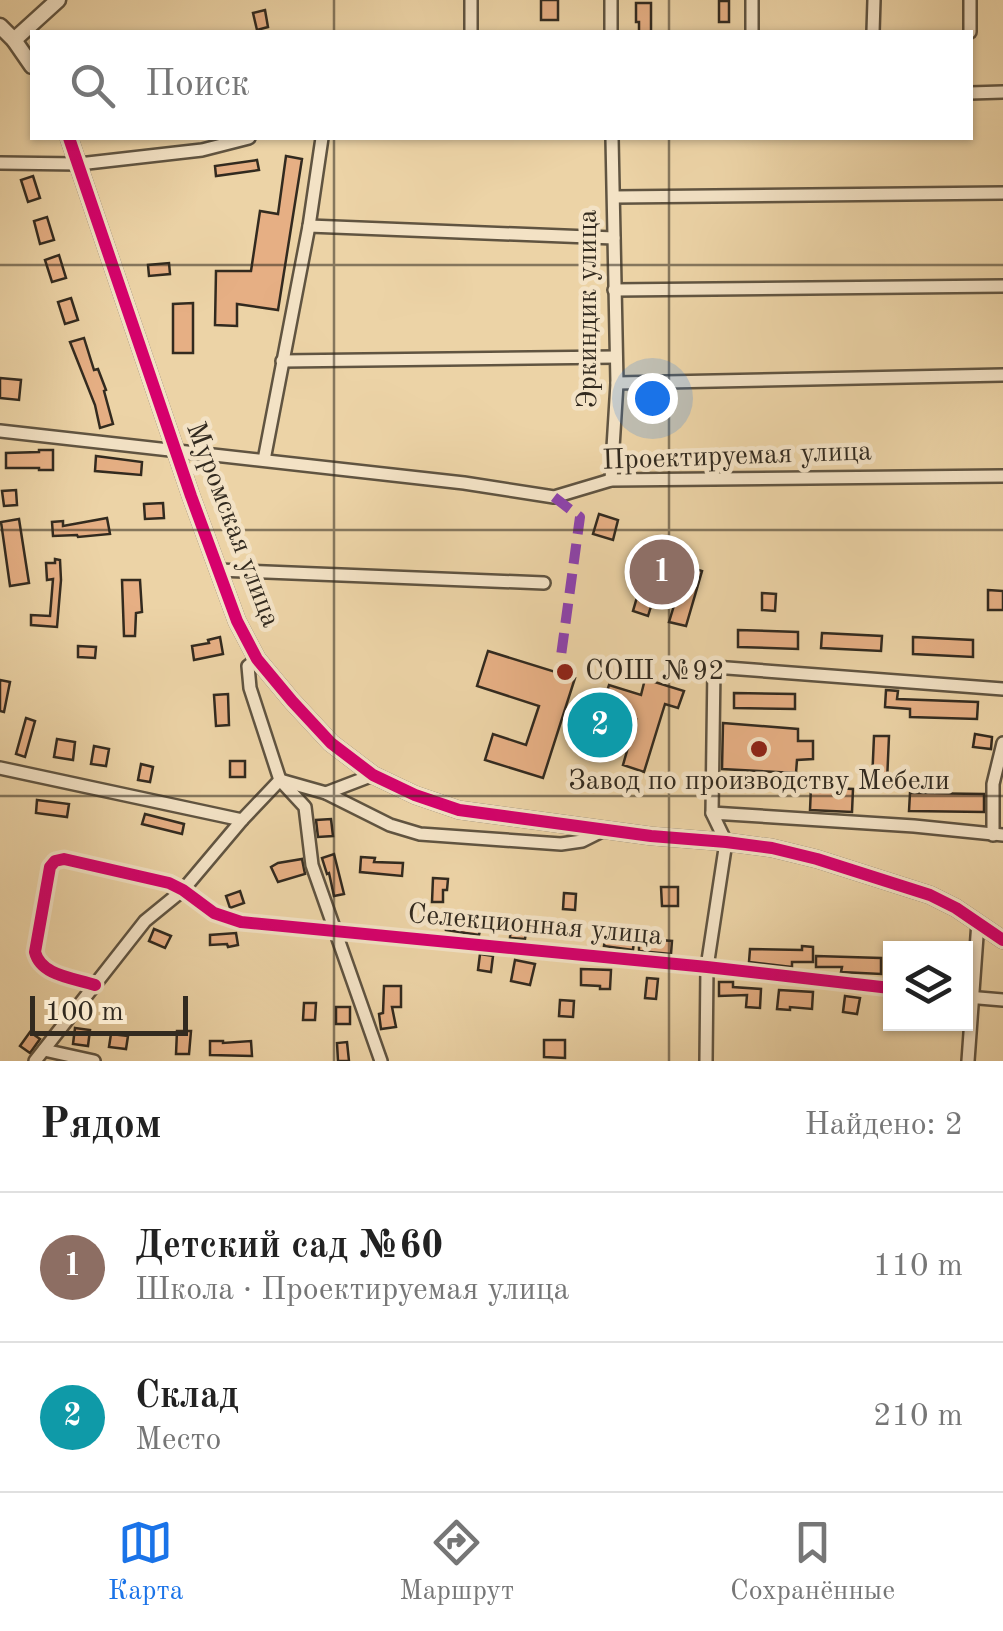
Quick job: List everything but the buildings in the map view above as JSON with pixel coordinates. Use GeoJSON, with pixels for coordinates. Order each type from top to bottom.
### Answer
{"type":"FeatureCollection","features":[{"type":"Feature","properties":{"kind":"street"},"geometry":{"type":"LineString","coordinates":[[14,40],[58,0]]}},
{"type":"Feature","properties":{"kind":"street"},"geometry":{"type":"LineString","coordinates":[[471,30],[472,0]]}},
{"type":"Feature","properties":{"kind":"street"},"geometry":{"type":"LineString","coordinates":[[611,0],[611,30]]}},
{"type":"Feature","properties":{"kind":"street"},"geometry":{"type":"LineString","coordinates":[[752,0],[752,30]]}},
{"type":"Feature","properties":{"kind":"street"},"geometry":{"type":"LineString","coordinates":[[874,0],[874,30]]}},
{"type":"Feature","properties":{"kind":"street"},"geometry":{"type":"LineString","coordinates":[[970,0],[970,30]]}},
{"type":"Feature","properties":{"kind":"street"},"geometry":{"type":"LineString","coordinates":[[0,26],[30,63]]}},
{"type":"Feature","properties":{"kind":"street"},"geometry":{"type":"LineString","coordinates":[[973,93],[1003,92]]}},
{"type":"Feature","properties":{"kind":"street","name":"Муромская улица"},"geometry":{"type":"LineString","coordinates":[[70,140],[237,621],[258,659],[292,702],[331,743],[373,775],[459,810],[726,842]]}},
{"type":"Feature","properties":{"kind":"street"},"geometry":{"type":"LineString","coordinates":[[0,163],[79,164],[202,150],[241,140]]}},
{"type":"Feature","properties":{"kind":"street"},"geometry":{"type":"LineString","coordinates":[[264,460],[322,140]]}},
{"type":"Feature","properties":{"kind":"street","name":"Эркиндик улица"},"geometry":{"type":"LineString","coordinates":[[611,480],[617,383],[612,140]]}},
{"type":"Feature","properties":{"kind":"street"},"geometry":{"type":"LineString","coordinates":[[614,197],[1003,193]]}},
{"type":"Feature","properties":{"kind":"street"},"geometry":{"type":"LineString","coordinates":[[309,226],[614,238]]}},
{"type":"Feature","properties":{"kind":"street"},"geometry":{"type":"LineString","coordinates":[[614,290],[1003,286]]}},
{"type":"Feature","properties":{"kind":"street"},"geometry":{"type":"LineString","coordinates":[[282,361],[616,357]]}},
{"type":"Feature","properties":{"kind":"street"},"geometry":{"type":"LineString","coordinates":[[617,383],[1003,376]]}},
{"type":"Feature","properties":{"kind":"street","name":"Проектируемая улица"},"geometry":{"type":"LineString","coordinates":[[0,431],[464,482],[554,497],[611,480],[1003,476]]}},
{"type":"Feature","properties":{"kind":"street"},"geometry":{"type":"LineString","coordinates":[[218,570],[544,583]]}},
{"type":"Feature","properties":{"kind":"street"},"geometry":{"type":"LineString","coordinates":[[258,659],[248,666],[250,688],[280,780],[305,807],[312,864],[381,1061]]}},
{"type":"Feature","properties":{"kind":"street"},"geometry":{"type":"LineString","coordinates":[[706,1061],[707,967],[726,842],[712,813],[714,667],[1003,689]]}},
{"type":"Feature","properties":{"kind":"street"},"geometry":{"type":"LineString","coordinates":[[712,813],[998,835],[993,784],[1003,744]]}},
{"type":"Feature","properties":{"kind":"street"},"geometry":{"type":"LineString","coordinates":[[0,768],[242,820]]}},
{"type":"Feature","properties":{"kind":"street"},"geometry":{"type":"LineString","coordinates":[[326,792],[373,775]]}},
{"type":"Feature","properties":{"kind":"street"},"geometry":{"type":"LineString","coordinates":[[280,780],[326,792],[390,825],[420,834],[561,844],[604,830]]}},
{"type":"Feature","properties":{"kind":"street"},"geometry":{"type":"LineString","coordinates":[[35,1061],[145,921],[182,890],[280,780]]}},
{"type":"Feature","properties":{"kind":"street"},"geometry":{"type":"LineString","coordinates":[[726,842],[772,848],[930,895],[1003,940]]}},
{"type":"Feature","properties":{"kind":"street","name":"Селекционная улица"},"geometry":{"type":"LineString","coordinates":[[94,985],[45,969],[38,962],[35,952],[50,867],[55,861],[64,859],[170,883],[214,912],[241,922],[883,987]]}},
{"type":"Feature","properties":{"kind":"street"},"geometry":{"type":"LineString","coordinates":[[973,964],[978,922]]}},
{"type":"Feature","properties":{"kind":"street"},"geometry":{"type":"LineString","coordinates":[[973,997],[1003,1000]]}},
{"type":"Feature","properties":{"kind":"street"},"geometry":{"type":"LineString","coordinates":[[968,1031],[968,1061]]}},
{"type":"Feature","properties":{"kind":"street"},"geometry":{"type":"LineString","coordinates":[[44,1050],[94,1061]]}},
{"type":"Feature","properties":{"kind":"marked path"},"geometry":{"type":"LineString","coordinates":[[554,497],[580,517],[560,663]]}},
{"type":"Feature","properties":{"kind":"cycle path"},"geometry":{"type":"LineString","coordinates":[[70,140],[237,621],[257,659],[331,743],[373,775],[459,810],[772,848],[930,895],[1003,940]]}},
{"type":"Feature","properties":{"kind":"cycle path"},"geometry":{"type":"LineString","coordinates":[[95,985],[51,971],[35,952],[50,867],[55,861],[64,859],[169,883],[214,913],[241,922],[883,987]]}},
{"type":"Feature","properties":{"kind":"place","name":"Детский сад №60"},"geometry":{"type":"Point","coordinates":[662,572]}},
{"type":"Feature","properties":{"kind":"place","name":"СОШ №92"},"geometry":{"type":"Point","coordinates":[565,672]}},
{"type":"Feature","properties":{"kind":"place","name":"Склад"},"geometry":{"type":"Point","coordinates":[600,725]}},
{"type":"Feature","properties":{"kind":"place","name":"Завод по производству Мебели"},"geometry":{"type":"Point","coordinates":[759,749]}}]}
